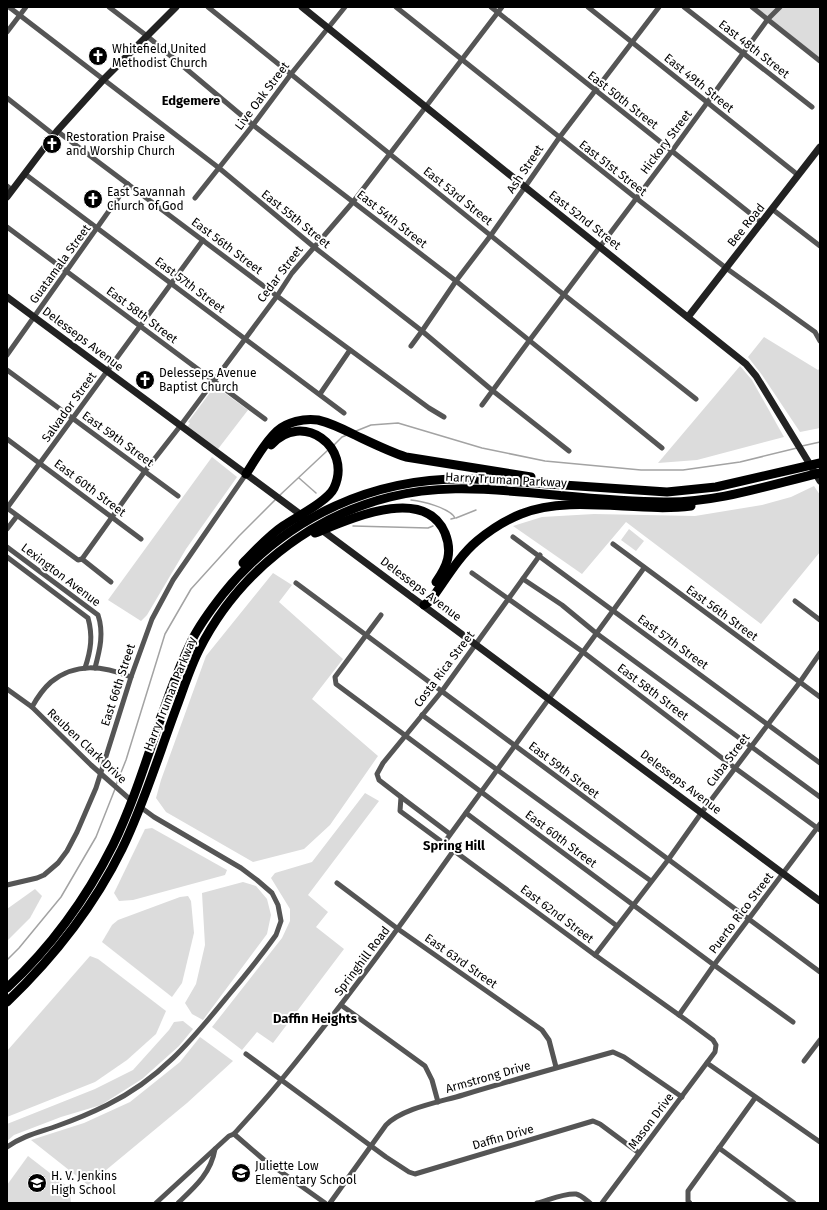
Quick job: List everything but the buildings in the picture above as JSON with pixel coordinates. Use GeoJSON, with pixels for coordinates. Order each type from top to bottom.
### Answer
{"type":"FeatureCollection","features":[{"type":"Feature","properties":{"kind":"highway"},"geometry":{"type":"LineString","coordinates":[[246,474],[267,442],[278,430],[292,423],[306,420],[317,420],[333,425],[386,450],[406,457],[606,489]]}},
{"type":"Feature","properties":{"kind":"highway"},"geometry":{"type":"LineString","coordinates":[[193,639],[214,598],[258,547],[282,527],[324,499],[333,490],[337,481],[338,460],[333,450],[319,436],[302,431],[294,431],[286,433],[275,441],[246,474]]}},
{"type":"Feature","properties":{"kind":"highway","name":"Harry Truman Parkway"},"geometry":{"type":"LineString","coordinates":[[7,988],[35,960],[58,933],[80,903],[102,866],[120,829],[193,639],[208,615],[240,574],[265,550],[294,529],[313,517],[355,497],[371,491],[405,483],[452,478],[668,492],[700,490],[733,484],[820,463]]}},
{"type":"Feature","properties":{"kind":"highway","name":"Harry Truman Parkway"},"geometry":{"type":"LineString","coordinates":[[7,1002],[42,967],[79,922],[122,850],[186,681],[207,635],[216,620],[236,593],[272,558],[299,537],[327,520],[380,499],[424,490],[474,488],[634,501],[668,502],[702,499],[753,489],[820,473]]}},
{"type":"Feature","properties":{"kind":"highway"},"geometry":{"type":"LineString","coordinates":[[424,605],[430,601],[459,561],[476,542],[498,526],[521,514],[539,508],[561,505],[672,509],[703,505],[753,489]]}},
{"type":"Feature","properties":{"kind":"highway"},"geometry":{"type":"LineString","coordinates":[[272,558],[314,533],[351,519],[389,508],[409,508],[423,512],[434,519],[443,528],[448,542],[449,553],[446,566],[426,598],[424,605]]}},
{"type":"Feature","properties":{"kind":"highway"},"geometry":{"type":"LineString","coordinates":[[7,1008],[28,986],[59,948]]}},
{"type":"Feature","properties":{"kind":"main road"},"geometry":{"type":"LineString","coordinates":[[7,197],[10,188],[25,174],[55,133],[104,79],[176,7]]}},
{"type":"Feature","properties":{"kind":"main road","name":"East 52nd Street"},"geometry":{"type":"LineString","coordinates":[[302,7],[746,364],[756,376],[820,481]]}},
{"type":"Feature","properties":{"kind":"main road","name":"Bee Road"},"geometry":{"type":"LineString","coordinates":[[688,317],[820,147]]}},
{"type":"Feature","properties":{"kind":"main road","name":"Delesseps Avenue"},"geometry":{"type":"LineString","coordinates":[[7,297],[424,605],[820,901]]}},
{"type":"Feature","properties":{"kind":"street","name":"East 55th Street"},"geometry":{"type":"LineString","coordinates":[[8,7],[104,79],[218,168],[314,247],[422,331],[494,391],[569,450]]}},
{"type":"Feature","properties":{"kind":"street"},"geometry":{"type":"LineString","coordinates":[[7,32],[26,7]]}},
{"type":"Feature","properties":{"kind":"street","name":"East 54th Street"},"geometry":{"type":"LineString","coordinates":[[109,7],[147,36],[253,125],[456,281],[662,448]]}},
{"type":"Feature","properties":{"kind":"street","name":"East 53rd Street"},"geometry":{"type":"LineString","coordinates":[[208,7],[696,399]]}},
{"type":"Feature","properties":{"kind":"street","name":"Live Oak Street"},"geometry":{"type":"LineString","coordinates":[[194,198],[345,7]]}},
{"type":"Feature","properties":{"kind":"street","name":"East 51st Street"},"geometry":{"type":"LineString","coordinates":[[396,7],[559,138],[726,268],[817,333],[820,341]]}},
{"type":"Feature","properties":{"kind":"street","name":"East 50th Street"},"geometry":{"type":"LineString","coordinates":[[491,7],[761,222]]}},
{"type":"Feature","properties":{"kind":"street","name":"Cedar Street"},"geometry":{"type":"LineString","coordinates":[[82,559],[111,517],[181,426],[292,273],[353,202],[502,7]]}},
{"type":"Feature","properties":{"kind":"street","name":"East 49th Street"},"geometry":{"type":"LineString","coordinates":[[588,7],[798,176]]}},
{"type":"Feature","properties":{"kind":"street","name":"Ash Street"},"geometry":{"type":"LineString","coordinates":[[411,346],[559,138],[659,7]]}},
{"type":"Feature","properties":{"kind":"street","name":"East 48th Street"},"geometry":{"type":"LineString","coordinates":[[684,7],[812,107]]}},
{"type":"Feature","properties":{"kind":"street"},"geometry":{"type":"LineString","coordinates":[[752,7],[820,61]]}},
{"type":"Feature","properties":{"kind":"street","name":"Hickory Street"},"geometry":{"type":"LineString","coordinates":[[482,405],[494,391],[529,341],[672,151],[768,19],[780,7]]}},
{"type":"Feature","properties":{"kind":"street","name":"East 56th Street"},"geometry":{"type":"LineString","coordinates":[[7,98],[128,184],[276,296],[444,417]]}},
{"type":"Feature","properties":{"kind":"street","name":"East 57th Street"},"geometry":{"type":"LineString","coordinates":[[25,174],[344,413]]}},
{"type":"Feature","properties":{"kind":"street","name":"Guatamala Street"},"geometry":{"type":"LineString","coordinates":[[7,355],[98,229],[128,184]]}},
{"type":"Feature","properties":{"kind":"street"},"geometry":{"type":"LineString","coordinates":[[772,209],[820,246]]}},
{"type":"Feature","properties":{"kind":"street","name":"East 58th Street"},"geometry":{"type":"LineString","coordinates":[[7,227],[265,419]]}},
{"type":"Feature","properties":{"kind":"street","name":"Salvador Street"},"geometry":{"type":"LineString","coordinates":[[7,508],[203,240]]}},
{"type":"Feature","properties":{"kind":"street"},"geometry":{"type":"LineString","coordinates":[[320,394],[350,350]]}},
{"type":"Feature","properties":{"kind":"street","name":"East 59th Street"},"geometry":{"type":"LineString","coordinates":[[7,370],[178,496]]}},
{"type":"Feature","properties":{"kind":"street","name":"East 60th Street"},"geometry":{"type":"LineString","coordinates":[[7,439],[141,538]]}},
{"type":"Feature","properties":{"kind":"street","name":"East 66th Street"},"geometry":{"type":"LineString","coordinates":[[7,885],[44,875],[58,864],[67,851],[96,788],[147,630],[163,597],[246,474]]}},
{"type":"Feature","properties":{"kind":"street"},"geometry":{"type":"LineString","coordinates":[[7,508],[78,560],[82,559],[112,582]]}},
{"type":"Feature","properties":{"kind":"street"},"geometry":{"type":"LineString","coordinates":[[7,529],[17,516]]}},
{"type":"Feature","properties":{"kind":"street","name":"East 57th Street"},"geometry":{"type":"LineString","coordinates":[[513,537],[540,555],[612,610],[820,763]]}},
{"type":"Feature","properties":{"kind":"street","name":"East 56th Street"},"geometry":{"type":"LineString","coordinates":[[613,544],[820,697]]}},
{"type":"Feature","properties":{"kind":"street","name":"Lexington Avenue"},"geometry":{"type":"LineString","coordinates":[[7,547],[98,615],[102,634],[100,650],[95,668]]}},
{"type":"Feature","properties":{"kind":"street","name":"Costa Rica Street"},"geometry":{"type":"LineString","coordinates":[[401,797],[379,780],[377,774],[383,763],[442,691],[540,555]]}},
{"type":"Feature","properties":{"kind":"street","name":"Lexington Avenue"},"geometry":{"type":"LineString","coordinates":[[7,557],[88,618],[92,637],[90,653],[85,668]]}},
{"type":"Feature","properties":{"kind":"street"},"geometry":{"type":"LineString","coordinates":[[444,843],[644,568]]}},
{"type":"Feature","properties":{"kind":"street","name":"East 58th Street"},"geometry":{"type":"LineString","coordinates":[[472,573],[583,652],[735,768],[819,827]]}},
{"type":"Feature","properties":{"kind":"street"},"geometry":{"type":"LineString","coordinates":[[523,579],[562,605],[596,633],[820,797]]}},
{"type":"Feature","properties":{"kind":"street","name":"East 59th Street"},"geometry":{"type":"LineString","coordinates":[[296,583],[367,634],[514,746],[820,972]]}},
{"type":"Feature","properties":{"kind":"street"},"geometry":{"type":"LineString","coordinates":[[795,601],[820,620]]}},
{"type":"Feature","properties":{"kind":"street"},"geometry":{"type":"LineString","coordinates":[[83,614],[89,607]]}},
{"type":"Feature","properties":{"kind":"street"},"geometry":{"type":"LineString","coordinates":[[367,634],[381,615]]}},
{"type":"Feature","properties":{"kind":"street","name":"East 60th Street"},"geometry":{"type":"LineString","coordinates":[[367,634],[335,677],[336,684],[793,1022]]}},
{"type":"Feature","properties":{"kind":"street","name":"Cuba Street"},"geometry":{"type":"LineString","coordinates":[[595,955],[668,860],[820,653]]}},
{"type":"Feature","properties":{"kind":"street"},"geometry":{"type":"LineString","coordinates":[[32,707],[50,682],[67,672],[85,668],[95,668],[113,670],[131,677]]}},
{"type":"Feature","properties":{"kind":"street","name":"Reuben Clark Drive"},"geometry":{"type":"LineString","coordinates":[[7,689],[32,707],[122,793],[154,817],[240,868],[257,880],[272,893],[278,905],[281,921],[276,935],[190,1043],[157,1074],[139,1087],[108,1105],[78,1119],[32,1134],[14,1142],[7,1147]]}},
{"type":"Feature","properties":{"kind":"street"},"geometry":{"type":"LineString","coordinates":[[422,715],[651,881]]}},
{"type":"Feature","properties":{"kind":"street"},"geometry":{"type":"LineString","coordinates":[[401,797],[450,834]]}},
{"type":"Feature","properties":{"kind":"street","name":"East 62nd Street"},"geometry":{"type":"LineString","coordinates":[[401,797],[400,811],[713,1040],[716,1045],[715,1052]]}},
{"type":"Feature","properties":{"kind":"street"},"geometry":{"type":"LineString","coordinates":[[466,813],[617,926]]}},
{"type":"Feature","properties":{"kind":"street","name":"Puerto Rico Street"},"geometry":{"type":"LineString","coordinates":[[679,1015],[714,965],[819,827]]}},
{"type":"Feature","properties":{"kind":"street","name":"Springhill Road"},"geometry":{"type":"LineString","coordinates":[[156,1203],[215,1148],[229,1136],[234,1134],[281,1080],[341,1005],[398,929],[454,850]]}},
{"type":"Feature","properties":{"kind":"street","name":"East 63rd Street"},"geometry":{"type":"LineString","coordinates":[[337,884],[398,929],[542,1030],[549,1040],[556,1067]]}},
{"type":"Feature","properties":{"kind":"street"},"geometry":{"type":"LineString","coordinates":[[341,1005],[425,1066],[432,1080],[438,1102]]}},
{"type":"Feature","properties":{"kind":"street"},"geometry":{"type":"LineString","coordinates":[[804,1060],[820,1040]]}},
{"type":"Feature","properties":{"kind":"street","name":"Armstrong Drive"},"geometry":{"type":"LineString","coordinates":[[330,1203],[371,1145],[393,1118],[438,1102],[556,1067],[613,1052],[624,1057],[682,1098]]}},
{"type":"Feature","properties":{"kind":"street","name":"Mason Drive"},"geometry":{"type":"LineString","coordinates":[[602,1203],[715,1052]]}},
{"type":"Feature","properties":{"kind":"street"},"geometry":{"type":"LineString","coordinates":[[246,1054],[371,1145]]}},
{"type":"Feature","properties":{"kind":"street"},"geometry":{"type":"LineString","coordinates":[[707,1063],[820,1142]]}},
{"type":"Feature","properties":{"kind":"street"},"geometry":{"type":"LineString","coordinates":[[690,1203],[688,1201],[688,1191],[755,1098]]}},
{"type":"Feature","properties":{"kind":"street","name":"Daffin Drive"},"geometry":{"type":"LineString","coordinates":[[371,1145],[409,1172],[415,1174],[593,1121],[600,1124],[639,1153]]}},
{"type":"Feature","properties":{"kind":"street"},"geometry":{"type":"LineString","coordinates":[[234,1134],[263,1159],[325,1203]]}},
{"type":"Feature","properties":{"kind":"street"},"geometry":{"type":"LineString","coordinates":[[178,1203],[199,1184],[206,1173],[215,1148]]}},
{"type":"Feature","properties":{"kind":"street"},"geometry":{"type":"LineString","coordinates":[[719,1148],[794,1203]]}},
{"type":"Feature","properties":{"kind":"street"},"geometry":{"type":"LineString","coordinates":[[537,1203],[561,1196],[576,1194],[590,1203]]}},
{"type":"Feature","properties":{"kind":"shaded area"},"geometry":{"type":"Polygon","coordinates":[[[755,7],[820,7],[820,58],[755,7]]]}},
{"type":"Feature","properties":{"kind":"shaded area"},"geometry":{"type":"Polygon","coordinates":[[[764,337],[818,370],[820,368],[820,428],[800,432],[762,375],[748,357],[764,337]]]}},
{"type":"Feature","properties":{"kind":"shaded area"},"geometry":{"type":"Polygon","coordinates":[[[740,366],[752,380],[784,437],[697,460],[658,463],[740,366]]]}},
{"type":"Feature","properties":{"kind":"shaded area"},"geometry":{"type":"Polygon","coordinates":[[[215,386],[248,410],[218,449],[188,428],[190,423],[188,422],[215,386]]]}},
{"type":"Feature","properties":{"kind":"shaded area"},"geometry":{"type":"Polygon","coordinates":[[[212,457],[237,477],[186,549],[147,615],[141,621],[108,600],[212,457]]]}},
{"type":"Feature","properties":{"kind":"shaded area"},"geometry":{"type":"Polygon","coordinates":[[[814,486],[820,495],[820,552],[761,624],[626,522],[582,574],[513,526],[542,517],[594,514],[695,516],[762,505],[791,497],[814,486]]]}},
{"type":"Feature","properties":{"kind":"shaded area"},"geometry":{"type":"Polygon","coordinates":[[[629,529],[644,541],[636,551],[621,540],[629,529]]]}},
{"type":"Feature","properties":{"kind":"shaded area"},"geometry":{"type":"Polygon","coordinates":[[[273,573],[292,585],[279,602],[343,659],[312,699],[378,756],[330,825],[304,849],[253,862],[166,812],[156,798],[161,780],[206,656],[273,573]]]}},
{"type":"Feature","properties":{"kind":"shaded area"},"geometry":{"type":"Polygon","coordinates":[[[365,793],[379,801],[308,895],[328,912],[316,927],[344,949],[273,1043],[257,1032],[242,1050],[212,1027],[282,938],[290,921],[290,909],[271,878],[275,873],[312,862],[365,793]]]}},
{"type":"Feature","properties":{"kind":"shaded area"},"geometry":{"type":"Polygon","coordinates":[[[152,828],[227,870],[225,875],[133,900],[119,901],[114,893],[145,829],[152,828]]]}},
{"type":"Feature","properties":{"kind":"shaded area"},"geometry":{"type":"Polygon","coordinates":[[[243,882],[256,886],[267,899],[271,915],[267,934],[203,1020],[192,1014],[185,1003],[196,984],[205,945],[202,893],[243,882]]]}},
{"type":"Feature","properties":{"kind":"shaded area"},"geometry":{"type":"Polygon","coordinates":[[[35,889],[42,896],[30,918],[7,941],[7,909],[35,889]]]}},
{"type":"Feature","properties":{"kind":"shaded area"},"geometry":{"type":"Polygon","coordinates":[[[188,896],[191,901],[194,933],[182,983],[172,997],[102,942],[112,925],[118,920],[180,897],[188,896]]]}},
{"type":"Feature","properties":{"kind":"shaded area"},"geometry":{"type":"Polygon","coordinates":[[[90,956],[98,959],[166,1011],[156,1034],[127,1060],[95,1082],[7,1117],[7,1051],[90,956]]]}},
{"type":"Feature","properties":{"kind":"shaded area"},"geometry":{"type":"Polygon","coordinates":[[[183,1021],[193,1029],[179,1046],[142,1079],[101,1105],[61,1117],[14,1135],[7,1141],[7,1124],[95,1089],[133,1070],[169,1030],[174,1022],[183,1021]]]}},
{"type":"Feature","properties":{"kind":"shaded area"},"geometry":{"type":"Polygon","coordinates":[[[200,1037],[233,1061],[187,1103],[88,1185],[31,1140],[84,1123],[130,1102],[180,1062],[200,1037]]]}},
{"type":"Feature","properties":{"kind":"shaded area","name":"H. V. Jenkins High School"},"geometry":{"type":"Polygon","coordinates":[[[28,1156],[68,1187],[71,1203],[7,1203],[7,1185],[28,1156]]]}},
{"type":"Feature","properties":{"kind":"waterway"},"geometry":{"type":"LineString","coordinates":[[356,431],[371,425],[398,423],[482,448],[545,461],[641,470],[683,470],[740,462],[797,448]]}},
{"type":"Feature","properties":{"kind":"waterway"},"geometry":{"type":"LineString","coordinates":[[334,445],[342,437],[347,435]]}},
{"type":"Feature","properties":{"kind":"waterway"},"geometry":{"type":"LineString","coordinates":[[802,446],[820,442]]}},
{"type":"Feature","properties":{"kind":"waterway"},"geometry":{"type":"LineString","coordinates":[[280,495],[328,450]]}},
{"type":"Feature","properties":{"kind":"waterway"},"geometry":{"type":"LineString","coordinates":[[299,478],[316,493]]}},
{"type":"Feature","properties":{"kind":"waterway"},"geometry":{"type":"LineString","coordinates":[[116,785],[126,760],[165,634],[191,589],[239,536],[276,499]]}},
{"type":"Feature","properties":{"kind":"waterway"},"geometry":{"type":"LineString","coordinates":[[411,500],[428,503],[442,508],[452,514],[455,518],[451,519]]}},
{"type":"Feature","properties":{"kind":"waterway"},"geometry":{"type":"LineString","coordinates":[[456,518],[476,510]]}},
{"type":"Feature","properties":{"kind":"waterway"},"geometry":{"type":"LineString","coordinates":[[353,526],[428,528],[433,526]]}},
{"type":"Feature","properties":{"kind":"waterway"},"geometry":{"type":"LineString","coordinates":[[7,960],[19,948],[61,897],[96,837],[115,789]]}},
{"type":"Feature","properties":{"kind":"place","name":"Whitefield United Methodist Church"},"geometry":{"type":"Point","coordinates":[98,56]}},
{"type":"Feature","properties":{"kind":"place","name":"Restoration Praise and Worship Church"},"geometry":{"type":"Point","coordinates":[52,144]}},
{"type":"Feature","properties":{"kind":"place","name":"East Savannah Church of God"},"geometry":{"type":"Point","coordinates":[93,199]}},
{"type":"Feature","properties":{"kind":"place","name":"Delesseps Avenue Baptist Church"},"geometry":{"type":"Point","coordinates":[145,380]}},
{"type":"Feature","properties":{"kind":"place","name":"Juliette Low Elementary School"},"geometry":{"type":"Point","coordinates":[241,1173]}},
{"type":"Feature","properties":{"kind":"place","name":"H. V. Jenkins High School"},"geometry":{"type":"Point","coordinates":[37,1183]}},
{"type":"Feature","properties":{"kind":"district","name":"Edgemere"},"geometry":{"type":"Point","coordinates":[191,100]}},
{"type":"Feature","properties":{"kind":"district","name":"Spring Hill"},"geometry":{"type":"Point","coordinates":[454,845]}},
{"type":"Feature","properties":{"kind":"district","name":"Daffin Heights"},"geometry":{"type":"Point","coordinates":[315,1018]}}]}
